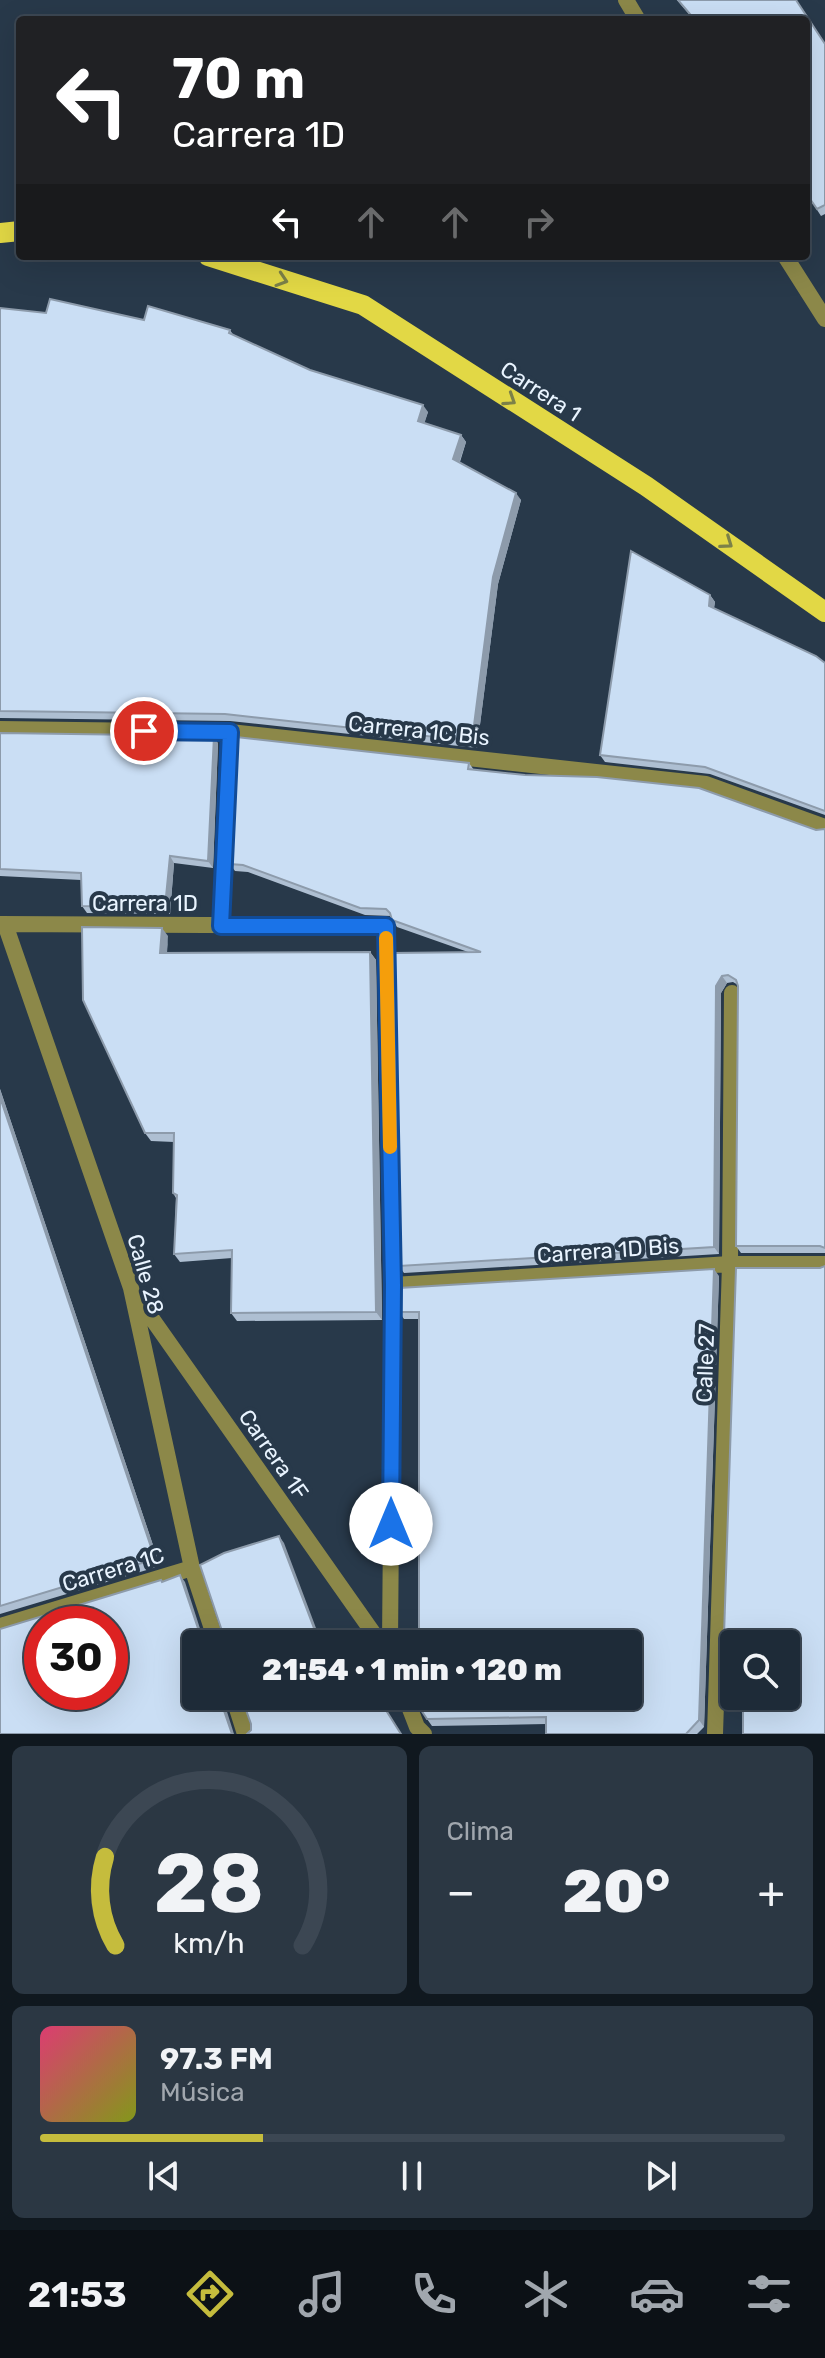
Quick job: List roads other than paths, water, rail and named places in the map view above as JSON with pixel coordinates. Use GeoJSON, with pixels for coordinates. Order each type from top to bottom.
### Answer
{"type":"FeatureCollection","features":[{"type":"Feature","properties":{"kind":"main road","name":"Carrera 1"},"geometry":{"type":"LineString","coordinates":[[221,260],[363,305],[646,486],[825,612]]}},
{"type":"Feature","properties":{"kind":"street"},"geometry":{"type":"LineString","coordinates":[[788,260],[825,319]]}},
{"type":"Feature","properties":{"kind":"street","name":"Carrera 1C Bis"},"geometry":{"type":"LineString","coordinates":[[0,729],[230,732],[706,784],[825,827]]}},
{"type":"Feature","properties":{"kind":"street"},"geometry":{"type":"LineString","coordinates":[[221,926],[230,732]]}},
{"type":"Feature","properties":{"kind":"street","name":"Carrera 1D"},"geometry":{"type":"LineString","coordinates":[[3,924],[386,926],[393,1285]]}},
{"type":"Feature","properties":{"kind":"street","name":"Calle 28"},"geometry":{"type":"LineString","coordinates":[[3,924],[131,1288],[192,1568],[212,1630]]}},
{"type":"Feature","properties":{"kind":"street","name":"Calle 27"},"geometry":{"type":"LineString","coordinates":[[715,1734],[730,1264],[732,993]]}},
{"type":"Feature","properties":{"kind":"street","name":"Carrera 1D Bis"},"geometry":{"type":"LineString","coordinates":[[393,1285],[730,1264],[825,1264]]}},
{"type":"Feature","properties":{"kind":"street"},"geometry":{"type":"LineString","coordinates":[[390,1630],[393,1285]]}},
{"type":"Feature","properties":{"kind":"street","name":"Carrera 1F"},"geometry":{"type":"LineString","coordinates":[[131,1288],[371,1630]]}},
{"type":"Feature","properties":{"kind":"street","name":"Carrera 1C"},"geometry":{"type":"LineString","coordinates":[[0,1626],[192,1568]]}},
{"type":"Feature","properties":{"kind":"street"},"geometry":{"type":"LineString","coordinates":[[237,1710],[245,1734]]}},
{"type":"Feature","properties":{"kind":"street"},"geometry":{"type":"LineString","coordinates":[[410,1710],[417,1727],[424,1734]]}}]}
